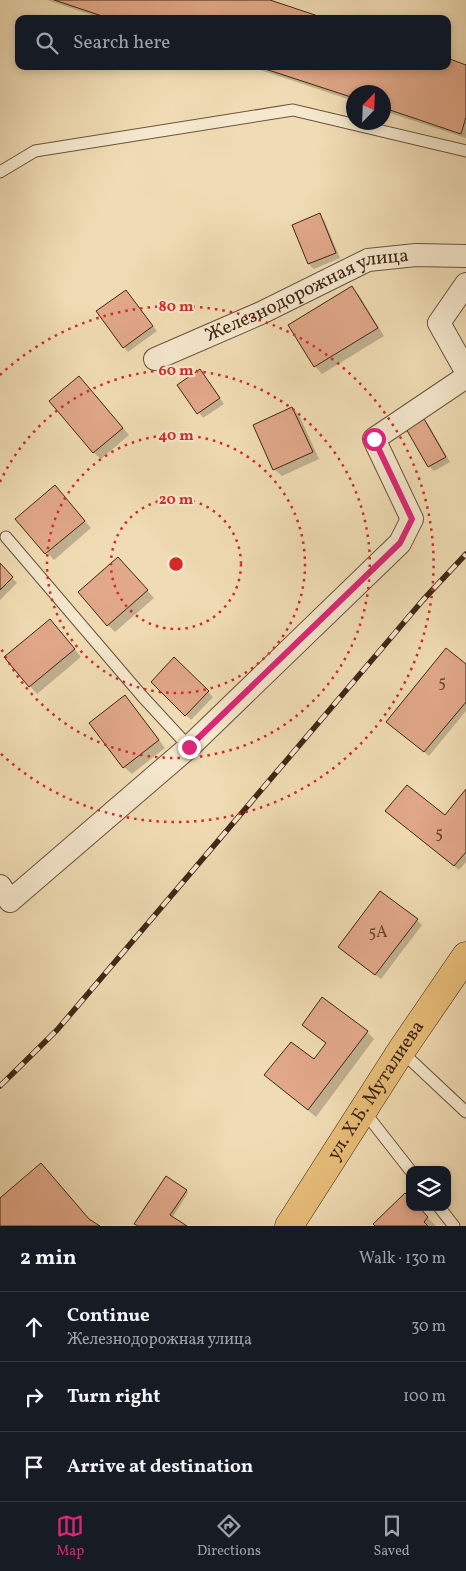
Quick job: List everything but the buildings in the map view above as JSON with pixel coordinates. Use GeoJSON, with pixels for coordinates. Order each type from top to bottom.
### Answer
{"type":"FeatureCollection","features":[{"type":"Feature","properties":{"kind":"main road","name":"ул. Х.Б. Муталиева"},"geometry":{"type":"LineString","coordinates":[[289,1226],[401,1051],[466,956]]}},
{"type":"Feature","properties":{"kind":"street","name":"Железнодорожная улица"},"geometry":{"type":"LineString","coordinates":[[155,359],[262,313],[368,260],[416,255],[466,256]]}},
{"type":"Feature","properties":{"kind":"street"},"geometry":{"type":"LineString","coordinates":[[466,284],[439,323],[466,371]]}},
{"type":"Feature","properties":{"kind":"street"},"geometry":{"type":"LineString","coordinates":[[3,899],[189,747],[400,543],[412,519],[374,439],[466,377]]}},
{"type":"Feature","properties":{"kind":"lane"},"geometry":{"type":"LineString","coordinates":[[0,172],[35,151],[293,110],[466,151]]}},
{"type":"Feature","properties":{"kind":"lane"},"geometry":{"type":"LineString","coordinates":[[6,536],[142,696],[189,747]]}},
{"type":"Feature","properties":{"kind":"lane"},"geometry":{"type":"LineString","coordinates":[[401,1051],[466,1112]]}},
{"type":"Feature","properties":{"kind":"lane"},"geometry":{"type":"LineString","coordinates":[[363,1110],[407,1166]]}},
{"type":"Feature","properties":{"kind":"lane"},"geometry":{"type":"LineString","coordinates":[[442,1211],[454,1226]]}},
{"type":"Feature","properties":{"kind":"railway"},"geometry":{"type":"LineString","coordinates":[[0,1086],[57,1030],[423,600],[466,554]]}},
{"type":"Feature","properties":{"kind":"route"},"geometry":{"type":"LineString","coordinates":[[189,747],[400,543],[412,519],[374,439]]}}]}
